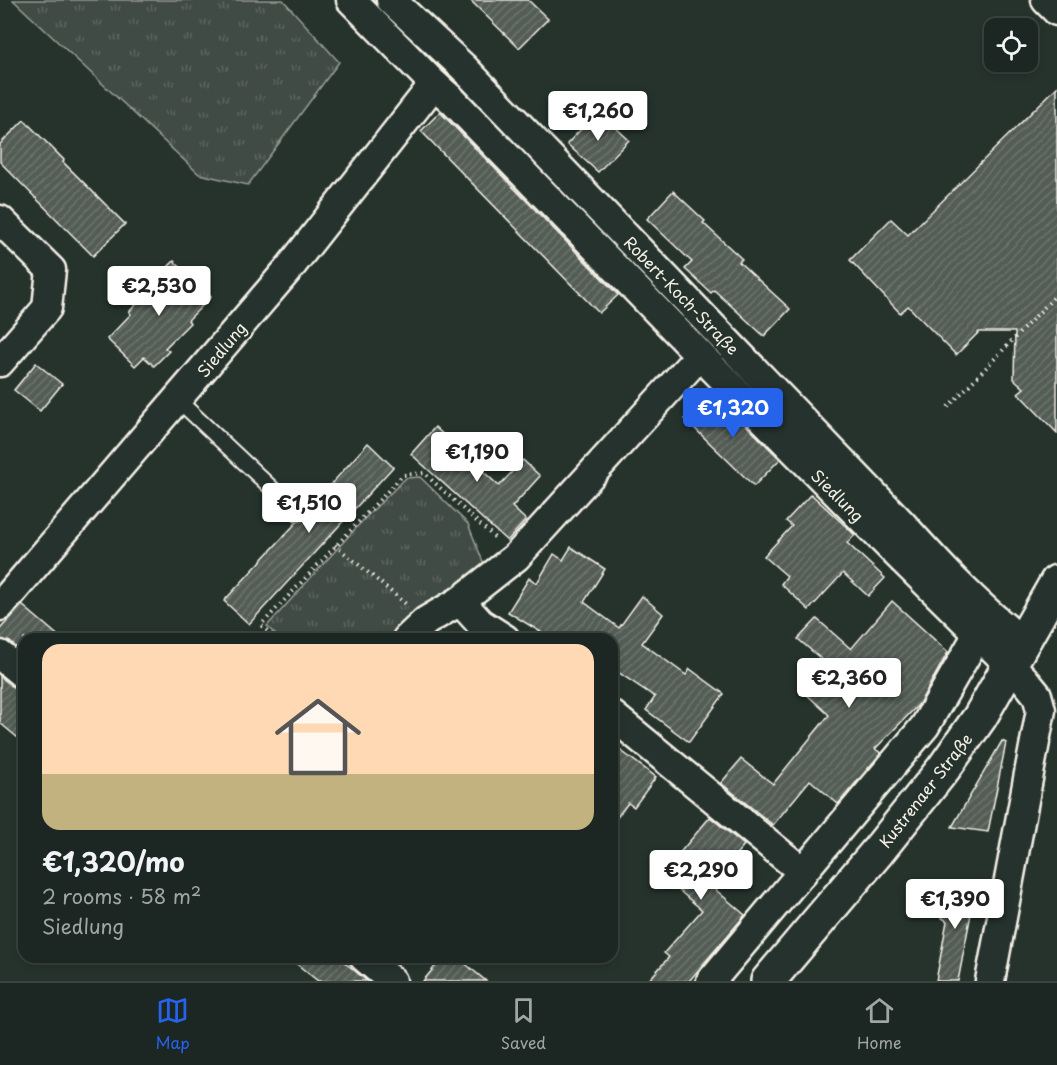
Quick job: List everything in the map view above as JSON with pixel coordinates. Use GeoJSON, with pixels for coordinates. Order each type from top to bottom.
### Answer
{"type":"FeatureCollection","features":[{"type":"Feature","properties":{"kind":"street","name":"Siedlung"},"geometry":{"type":"LineString","coordinates":[[351,0],[453,101],[700,356],[928,570],[983,625]]}},
{"type":"Feature","properties":{"kind":"street","name":"Robert-Koch-Straße"},"geometry":{"type":"LineString","coordinates":[[391,0],[471,76],[894,516],[928,570]]}},
{"type":"Feature","properties":{"kind":"street"},"geometry":{"type":"LineString","coordinates":[[1047,0],[1057,11]]}},
{"type":"Feature","properties":{"kind":"street","name":"Siedlung"},"geometry":{"type":"LineString","coordinates":[[0,606],[291,266],[434,84]]}},
{"type":"Feature","properties":{"kind":"street"},"geometry":{"type":"LineString","coordinates":[[0,220],[51,270],[47,308],[0,362]]}},
{"type":"Feature","properties":{"kind":"street"},"geometry":{"type":"LineString","coordinates":[[416,630],[460,601],[516,557],[700,356]]}},
{"type":"Feature","properties":{"kind":"street","name":"Kustrenaer Straße"},"geometry":{"type":"LineString","coordinates":[[768,981],[878,851],[944,768],[980,717],[1016,653],[1049,614],[1057,582]]}},
{"type":"Feature","properties":{"kind":"street"},"geometry":{"type":"LineString","coordinates":[[460,601],[480,623],[496,633]]}},
{"type":"Feature","properties":{"kind":"street"},"geometry":{"type":"LineString","coordinates":[[711,981],[925,726],[983,625],[1016,653],[1037,695],[1041,710],[990,981]]}},
{"type":"Feature","properties":{"kind":"street"},"geometry":{"type":"LineString","coordinates":[[0,655],[18,670]]}},
{"type":"Feature","properties":{"kind":"street"},"geometry":{"type":"LineString","coordinates":[[618,720],[803,872]]}},
{"type":"Feature","properties":{"kind":"street"},"geometry":{"type":"LineString","coordinates":[[371,963],[392,981]]}},
{"type":"Feature","properties":{"kind":"lane"},"geometry":{"type":"LineString","coordinates":[[178,400],[298,513]]}},
{"type":"Feature","properties":{"kind":"path"},"geometry":{"type":"LineString","coordinates":[[948,407],[1057,294]]}},
{"type":"Feature","properties":{"kind":"path"},"geometry":{"type":"LineString","coordinates":[[270,633],[261,625],[403,475],[424,473],[516,557]]}},
{"type":"Feature","properties":{"kind":"path"},"geometry":{"type":"LineString","coordinates":[[335,545],[416,630]]}},
{"type":"Feature","properties":{"kind":"green space"},"geometry":{"type":"Polygon","coordinates":[[[13,0],[283,0],[339,62],[248,185],[199,174],[13,0]]]}},
{"type":"Feature","properties":{"kind":"green space"},"geometry":{"type":"Polygon","coordinates":[[[420,477],[468,524],[485,567],[432,601],[399,633],[274,633],[267,626],[366,517],[406,478],[420,477]]]}},
{"type":"Feature","properties":{"kind":"building"},"geometry":{"type":"Polygon","coordinates":[[[470,0],[528,0],[548,19],[519,48],[470,0]]]}},
{"type":"Feature","properties":{"kind":"building"},"geometry":{"type":"Polygon","coordinates":[[[1057,87],[1057,433],[1018,393],[1024,388],[1014,379],[1015,332],[979,332],[956,355],[908,306],[900,313],[850,260],[891,219],[908,235],[1057,87]]]}},
{"type":"Feature","properties":{"kind":"building"},"geometry":{"type":"Polygon","coordinates":[[[598,111],[629,140],[598,172],[567,144],[598,111]]]}},
{"type":"Feature","properties":{"kind":"building"},"geometry":{"type":"Polygon","coordinates":[[[440,112],[618,295],[599,313],[421,131],[440,112]]]}},
{"type":"Feature","properties":{"kind":"building"},"geometry":{"type":"Polygon","coordinates":[[[24,120],[125,224],[93,256],[0,162],[0,144],[24,120]]]}},
{"type":"Feature","properties":{"kind":"building"},"geometry":{"type":"Polygon","coordinates":[[[673,191],[742,259],[739,262],[790,309],[764,336],[714,290],[711,293],[685,269],[692,262],[647,219],[673,191]]]}},
{"type":"Feature","properties":{"kind":"building"},"geometry":{"type":"Polygon","coordinates":[[[174,261],[211,297],[188,320],[190,323],[165,348],[169,351],[154,366],[144,357],[135,366],[107,339],[153,287],[151,284],[174,261]]]}},
{"type":"Feature","properties":{"kind":"building"},"geometry":{"type":"Polygon","coordinates":[[[36,363],[62,384],[40,411],[14,390],[36,363]]]}},
{"type":"Feature","properties":{"kind":"building"},"geometry":{"type":"Polygon","coordinates":[[[712,391],[780,459],[754,486],[685,419],[712,391]]]}},
{"type":"Feature","properties":{"kind":"building"},"geometry":{"type":"Polygon","coordinates":[[[435,427],[499,486],[523,460],[540,476],[512,507],[526,520],[507,541],[411,454],[435,427]]]}},
{"type":"Feature","properties":{"kind":"building"},"geometry":{"type":"Polygon","coordinates":[[[368,443],[393,467],[249,624],[224,601],[297,522],[305,519],[307,511],[368,443]]]}},
{"type":"Feature","properties":{"kind":"building"},"geometry":{"type":"Polygon","coordinates":[[[811,494],[855,535],[847,543],[885,578],[868,596],[843,573],[809,610],[781,584],[787,576],[764,556],[792,526],[786,521],[811,494]]]}},
{"type":"Feature","properties":{"kind":"building"},"geometry":{"type":"Polygon","coordinates":[[[571,547],[605,569],[584,602],[619,628],[642,596],[663,614],[642,643],[686,675],[690,669],[724,694],[689,742],[646,710],[655,697],[618,672],[618,633],[542,633],[508,612],[529,578],[537,583],[554,554],[563,560],[571,547]]]}},
{"type":"Feature","properties":{"kind":"building"},"geometry":{"type":"Polygon","coordinates":[[[892,601],[948,652],[919,704],[875,749],[881,753],[838,804],[810,780],[773,825],[721,783],[741,759],[773,784],[829,715],[803,691],[827,664],[798,639],[817,619],[851,649],[892,601]]]}},
{"type":"Feature","properties":{"kind":"building"},"geometry":{"type":"Polygon","coordinates":[[[22,605],[55,633],[18,633],[18,649],[10,642],[0,639],[0,629],[22,605]]]}},
{"type":"Feature","properties":{"kind":"building"},"geometry":{"type":"Polygon","coordinates":[[[0,676],[18,689],[18,738],[0,723],[0,676]]]}},
{"type":"Feature","properties":{"kind":"building"},"geometry":{"type":"Polygon","coordinates":[[[1002,741],[1006,743],[988,832],[952,827],[1002,741]]]}},
{"type":"Feature","properties":{"kind":"building"},"geometry":{"type":"Polygon","coordinates":[[[618,748],[656,777],[634,807],[628,803],[618,816],[618,748]]]}},
{"type":"Feature","properties":{"kind":"building"},"geometry":{"type":"Polygon","coordinates":[[[710,817],[744,845],[710,885],[745,915],[689,981],[648,981],[669,957],[664,953],[702,910],[661,875],[710,817]]]}},
{"type":"Feature","properties":{"kind":"building"},"geometry":{"type":"Polygon","coordinates":[[[949,882],[976,888],[958,981],[936,981],[947,921],[942,918],[949,882]]]}},
{"type":"Feature","properties":{"kind":"building"},"geometry":{"type":"Polygon","coordinates":[[[296,963],[345,963],[367,981],[318,981],[296,963]]]}},
{"type":"Feature","properties":{"kind":"building"},"geometry":{"type":"Polygon","coordinates":[[[438,963],[464,963],[486,981],[423,981],[438,963]]]}}]}
